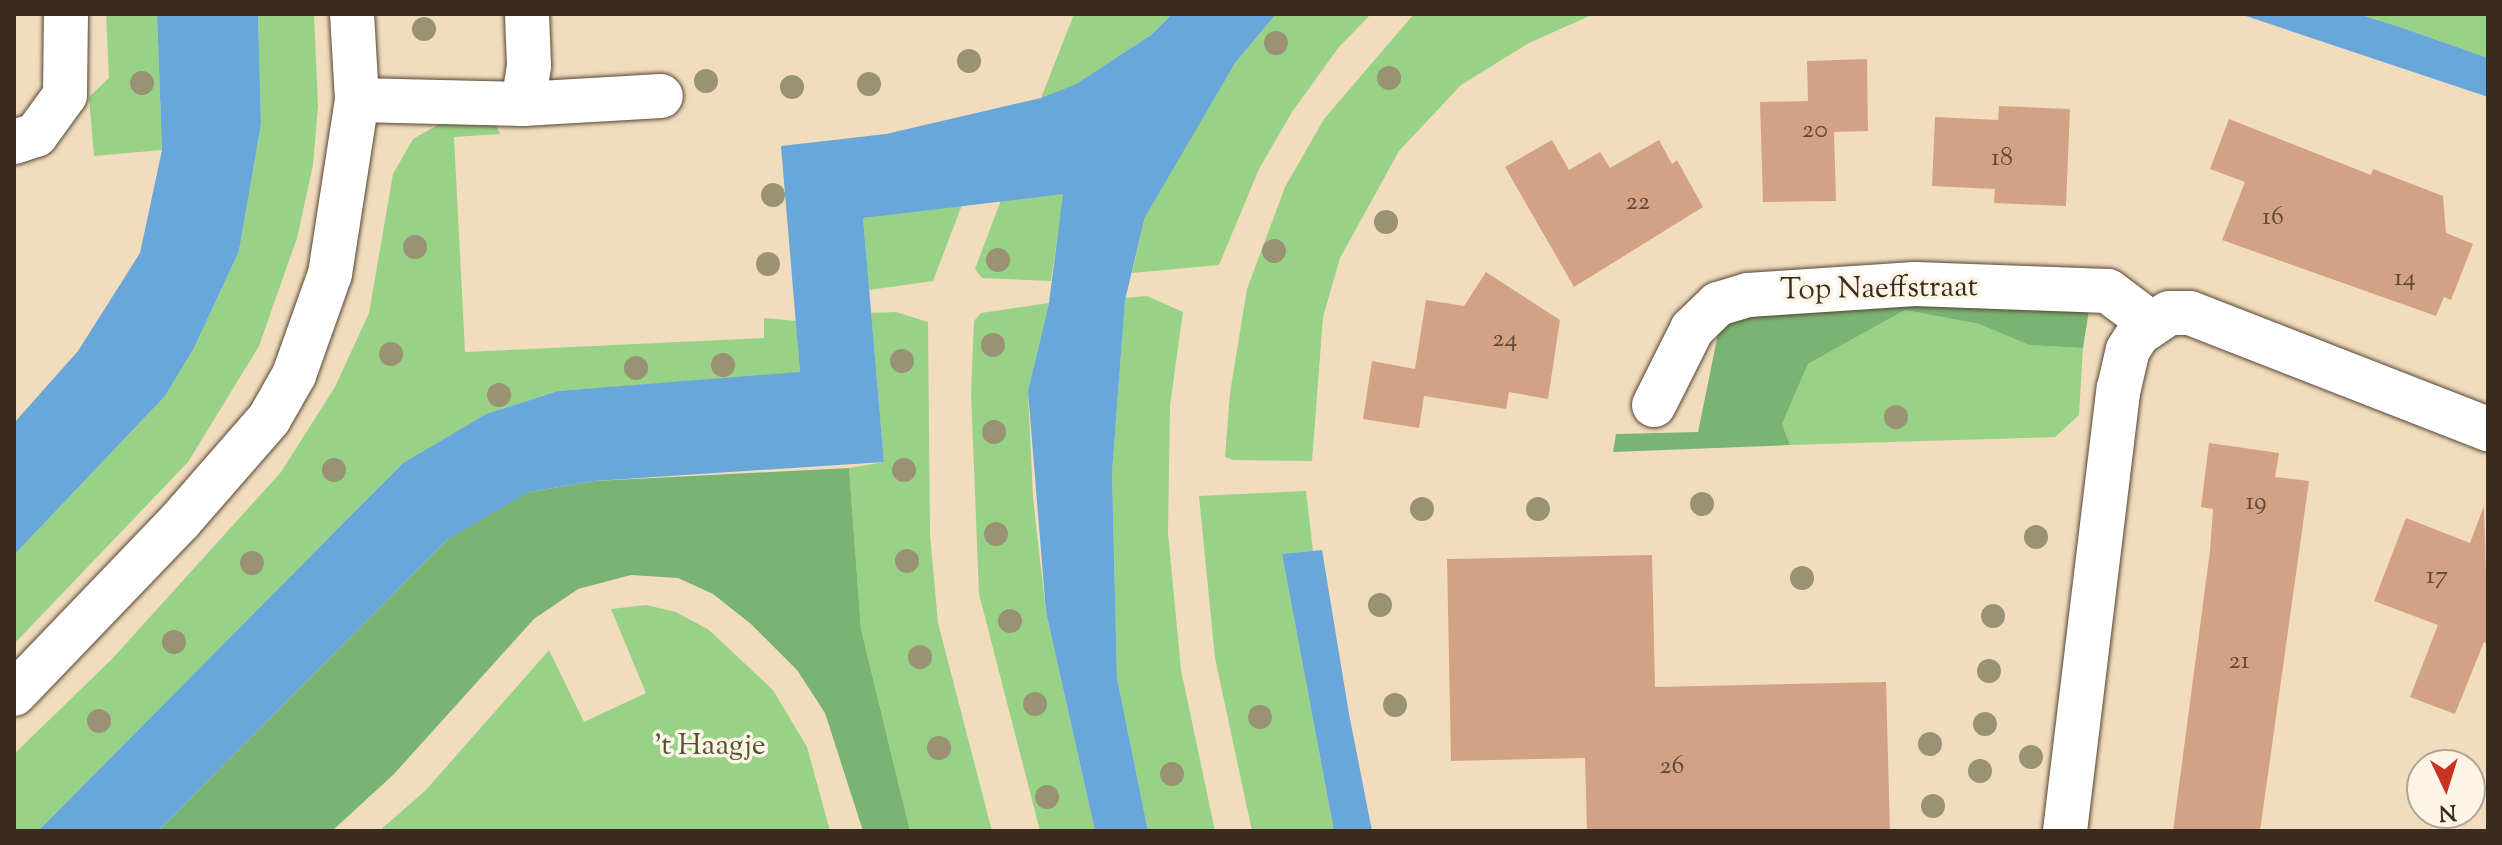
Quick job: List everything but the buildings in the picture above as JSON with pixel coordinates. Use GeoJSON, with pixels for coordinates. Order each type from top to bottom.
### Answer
{"type":"FeatureCollection","features":[{"type":"Feature","properties":{"kind":"street"},"geometry":{"type":"LineString","coordinates":[[14,142],[36,135],[65,95],[66,14]]}},
{"type":"Feature","properties":{"kind":"street"},"geometry":{"type":"LineString","coordinates":[[14,694],[269,419],[315,325],[330,274],[357,100],[352,14]]}},
{"type":"Feature","properties":{"kind":"street"},"geometry":{"type":"LineString","coordinates":[[523,104],[529,66],[527,14]]}},
{"type":"Feature","properties":{"kind":"street"},"geometry":{"type":"LineString","coordinates":[[357,100],[523,104],[661,96]]}},
{"type":"Feature","properties":{"kind":"street","name":"Top Naeffstraat"},"geometry":{"type":"LineString","coordinates":[[1654,405],[1692,329],[1718,304],[1748,295],[1915,284],[2108,291],[2151,323]]}},
{"type":"Feature","properties":{"kind":"street"},"geometry":{"type":"LineString","coordinates":[[2065,831],[2119,388],[2128,350],[2151,323],[2169,313],[2190,313],[2488,429]]}},
{"type":"Feature","properties":{"kind":"green space"},"geometry":{"type":"Polygon","coordinates":[[[106,14],[157,14],[162,150],[94,156],[89,97],[109,78],[106,14]]]}},
{"type":"Feature","properties":{"kind":"green space"},"geometry":{"type":"Polygon","coordinates":[[[258,14],[314,14],[318,106],[313,165],[297,238],[259,346],[188,462],[14,644],[14,555],[165,396],[194,348],[239,251],[261,124],[258,14]]]}},
{"type":"Feature","properties":{"kind":"green space"},"geometry":{"type":"Polygon","coordinates":[[[1074,14],[1172,14],[1151,35],[1076,84],[1041,98],[1074,14]]]}},
{"type":"Feature","properties":{"kind":"green space"},"geometry":{"type":"Polygon","coordinates":[[[1276,14],[1371,14],[1339,47],[1292,112],[1259,169],[1219,265],[1132,273],[1145,217],[1177,158],[1235,63],[1276,14]]]}},
{"type":"Feature","properties":{"kind":"green space"},"geometry":{"type":"Polygon","coordinates":[[[1414,14],[1594,14],[1529,43],[1461,85],[1399,151],[1340,258],[1323,317],[1312,461],[1233,460],[1225,457],[1230,393],[1247,289],[1285,187],[1324,119],[1414,14]]]}},
{"type":"Feature","properties":{"kind":"green space"},"geometry":{"type":"Polygon","coordinates":[[[2358,14],[2488,14],[2488,58],[2400,27],[2358,14]]]}},
{"type":"Feature","properties":{"kind":"green space"},"geometry":{"type":"Polygon","coordinates":[[[494,121],[500,134],[454,137],[465,352],[764,338],[764,318],[796,321],[800,373],[558,391],[486,414],[403,463],[38,831],[14,831],[14,754],[112,659],[281,472],[335,387],[369,313],[393,174],[413,139],[443,122],[494,121]]]}},
{"type":"Feature","properties":{"kind":"green space"},"geometry":{"type":"Polygon","coordinates":[[[1064,193],[1051,281],[982,278],[975,269],[1001,200],[1064,193]]]}},
{"type":"Feature","properties":{"kind":"green space"},"geometry":{"type":"Polygon","coordinates":[[[962,205],[933,281],[869,290],[863,218],[962,205]]]}},
{"type":"Feature","properties":{"kind":"green space"},"geometry":{"type":"Polygon","coordinates":[[[1147,296],[1183,312],[1170,405],[1168,533],[1181,670],[1215,831],[1148,831],[1117,678],[1112,473],[1125,298],[1147,296]]]}},
{"type":"Feature","properties":{"kind":"green space"},"geometry":{"type":"Polygon","coordinates":[[[1788,299],[2089,310],[2083,348],[2029,345],[1979,324],[1905,310],[1808,364],[1782,424],[1790,445],[1613,452],[1616,434],[1698,432],[1720,324],[1788,299]]]}},
{"type":"Feature","properties":{"kind":"green space"},"geometry":{"type":"Polygon","coordinates":[[[1049,303],[1028,391],[1033,498],[1046,612],[1095,831],[1040,831],[979,594],[971,393],[974,321],[981,313],[1049,303]]]}},
{"type":"Feature","properties":{"kind":"green space"},"geometry":{"type":"Polygon","coordinates":[[[1905,310],[1979,324],[2029,345],[2083,348],[2079,415],[2055,437],[1790,445],[1782,424],[1808,364],[1905,310]]]}},
{"type":"Feature","properties":{"kind":"green space"},"geometry":{"type":"Polygon","coordinates":[[[896,312],[928,322],[930,535],[938,623],[992,831],[910,831],[861,629],[849,468],[884,462],[871,313],[896,312]]]}},
{"type":"Feature","properties":{"kind":"green space"},"geometry":{"type":"Polygon","coordinates":[[[849,468],[861,629],[910,831],[863,831],[825,713],[797,670],[751,624],[713,594],[678,578],[631,575],[578,589],[534,619],[394,774],[332,831],[158,831],[448,539],[486,513],[529,492],[594,481],[849,468]]]}},
{"type":"Feature","properties":{"kind":"green space"},"geometry":{"type":"Polygon","coordinates":[[[1306,491],[1313,551],[1282,554],[1334,831],[1252,831],[1215,658],[1199,496],[1306,491]]]}},
{"type":"Feature","properties":{"kind":"green space","name":"'t Haagje"},"geometry":{"type":"Polygon","coordinates":[[[646,605],[676,612],[709,630],[773,690],[807,747],[830,831],[379,831],[426,790],[549,650],[584,722],[646,693],[611,609],[646,605]]]}},
{"type":"Feature","properties":{"kind":"water"},"geometry":{"type":"Polygon","coordinates":[[[157,14],[258,14],[261,124],[239,251],[194,348],[165,396],[14,555],[14,423],[78,351],[140,253],[162,150],[157,14]]]}},
{"type":"Feature","properties":{"kind":"water"},"geometry":{"type":"Polygon","coordinates":[[[1172,14],[1276,14],[1235,63],[1145,217],[1125,300],[1112,473],[1117,678],[1148,831],[1095,831],[1046,612],[1028,391],[1049,303],[1063,194],[863,218],[884,462],[594,481],[529,492],[448,539],[158,831],[38,831],[403,463],[486,414],[558,391],[800,372],[781,146],[886,134],[1041,98],[1076,84],[1151,35],[1172,14]]]}},
{"type":"Feature","properties":{"kind":"water"},"geometry":{"type":"Polygon","coordinates":[[[2240,14],[2358,14],[2400,27],[2488,58],[2488,97],[2240,14]]]}},
{"type":"Feature","properties":{"kind":"water"},"geometry":{"type":"Polygon","coordinates":[[[1322,550],[1372,831],[1334,831],[1282,554],[1322,550]]]}}]}
